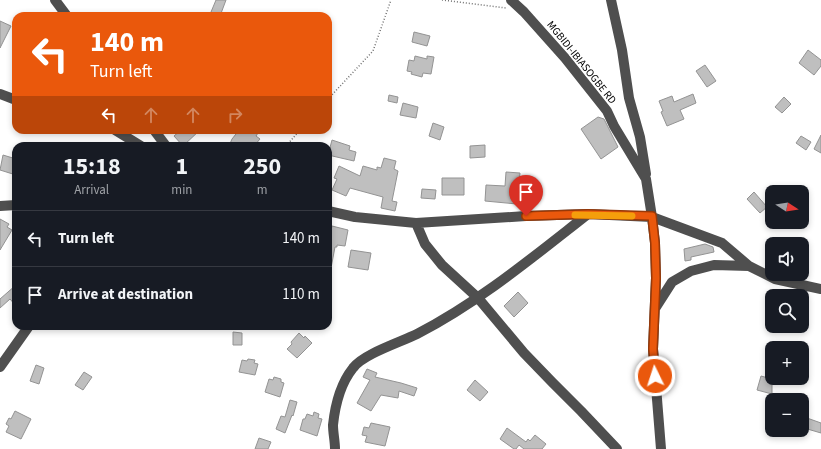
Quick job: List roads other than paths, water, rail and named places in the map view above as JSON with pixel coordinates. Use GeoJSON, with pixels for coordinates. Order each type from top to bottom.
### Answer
{"type":"FeatureCollection","features":[{"type":"Feature","properties":{"kind":"street"},"geometry":{"type":"LineString","coordinates":[[55,0],[64,12]]}},
{"type":"Feature","properties":{"kind":"street"},"geometry":{"type":"LineString","coordinates":[[611,0],[622,50],[629,98],[640,137],[646,179]]}},
{"type":"Feature","properties":{"kind":"street","name":"MGBIDI-IBIASOGBE RD"},"geometry":{"type":"LineString","coordinates":[[510,4],[524,12],[565,58],[607,111],[614,126],[646,179],[655,243],[656,307],[653,349],[661,449]]}},
{"type":"Feature","properties":{"kind":"street"},"geometry":{"type":"LineString","coordinates":[[0,94],[12,98]]}},
{"type":"Feature","properties":{"kind":"street"},"geometry":{"type":"LineString","coordinates":[[122,134],[134,142]]}},
{"type":"Feature","properties":{"kind":"street"},"geometry":{"type":"LineString","coordinates":[[0,206],[12,205]]}},
{"type":"Feature","properties":{"kind":"street"},"geometry":{"type":"LineString","coordinates":[[332,212],[355,217],[416,223],[526,216],[588,214],[652,216],[722,243],[749,266],[775,279],[821,289]]}},
{"type":"Feature","properties":{"kind":"street"},"geometry":{"type":"LineString","coordinates":[[335,449],[333,426],[337,404],[353,367],[365,358],[417,334],[478,298],[588,214]]}},
{"type":"Feature","properties":{"kind":"street"},"geometry":{"type":"LineString","coordinates":[[416,223],[425,244],[442,265],[478,298],[524,353],[617,449]]}},
{"type":"Feature","properties":{"kind":"street"},"geometry":{"type":"LineString","coordinates":[[656,307],[672,282],[691,271],[714,265],[749,266]]}},
{"type":"Feature","properties":{"kind":"street"},"geometry":{"type":"LineString","coordinates":[[0,367],[26,330]]}}]}
